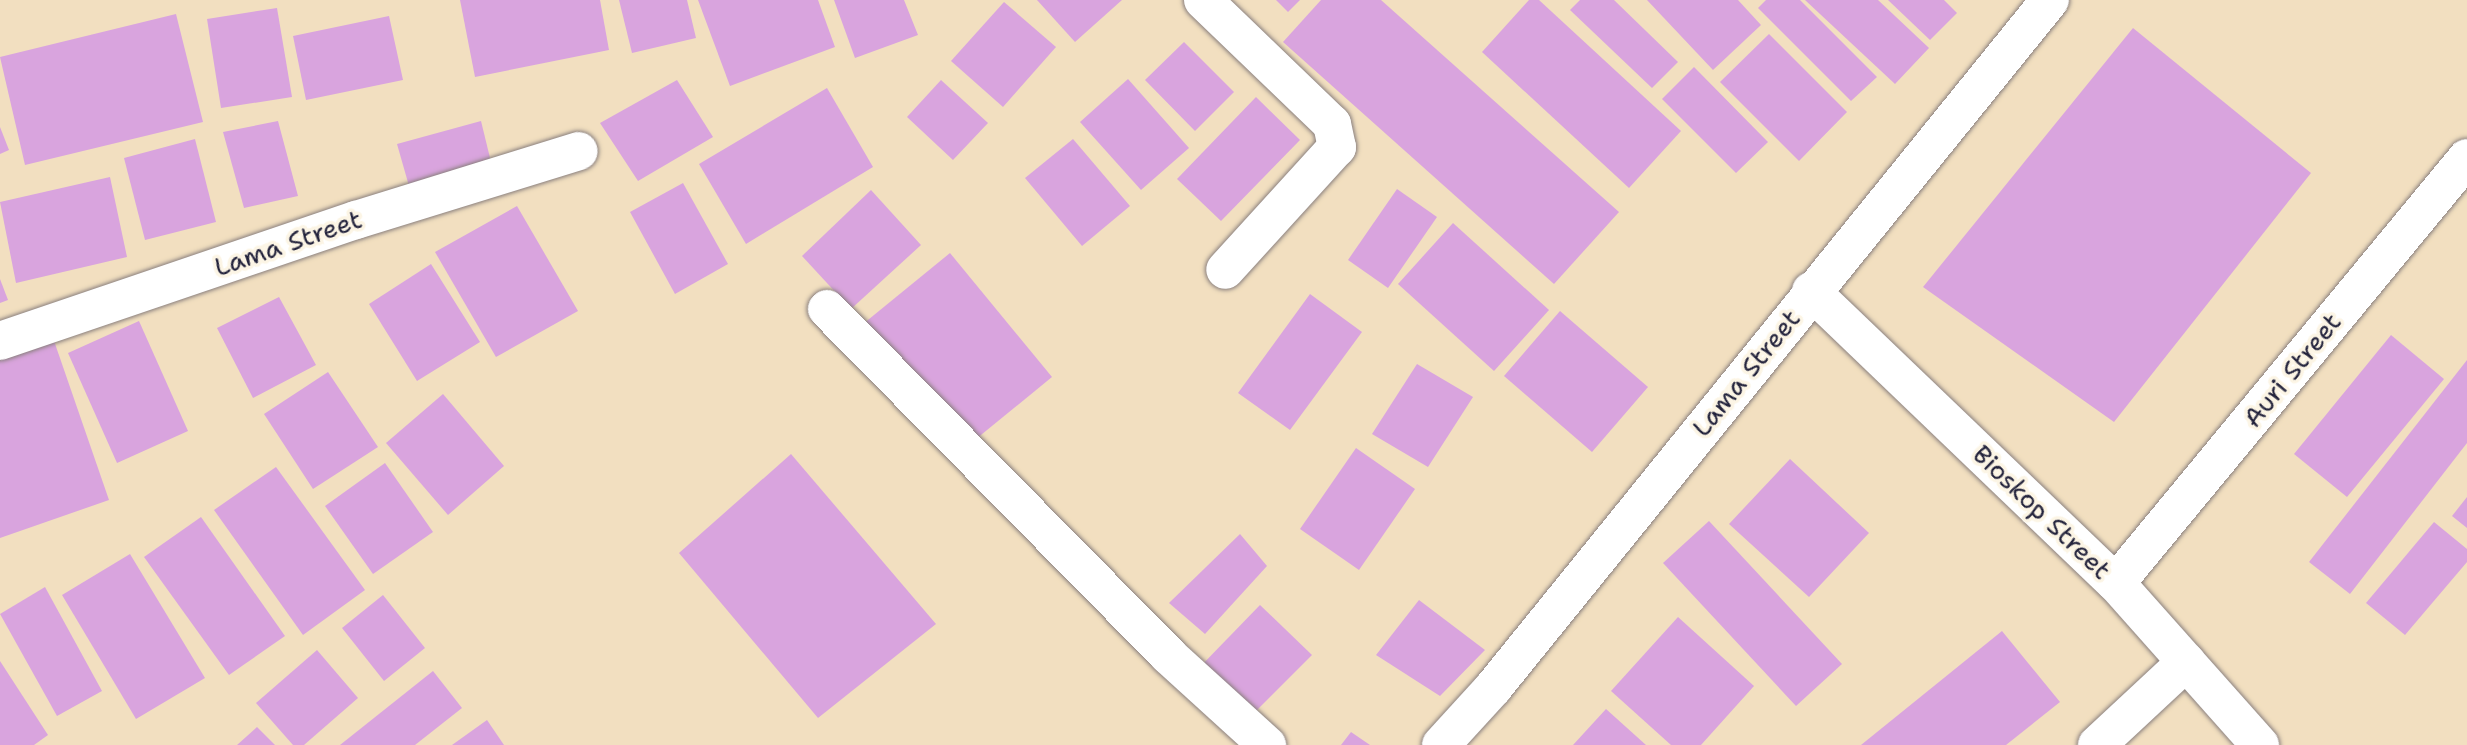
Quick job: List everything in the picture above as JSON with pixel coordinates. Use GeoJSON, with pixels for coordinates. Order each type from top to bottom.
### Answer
{"type":"FeatureCollection","features":[{"type":"Feature","properties":{"kind":"street"},"geometry":{"type":"LineString","coordinates":[[1203,0],[1332,124],[1337,147],[1225,270]]}},
{"type":"Feature","properties":{"kind":"street","name":"Lama Street"},"geometry":{"type":"LineString","coordinates":[[1441,745],[1493,688],[1811,291],[2050,0]]}},
{"type":"Feature","properties":{"kind":"street","name":"Lama Street"},"geometry":{"type":"LineString","coordinates":[[0,341],[356,220],[579,151]]}},
{"type":"Feature","properties":{"kind":"street","name":"Auri Street"},"geometry":{"type":"LineString","coordinates":[[2116,583],[2467,158]]}},
{"type":"Feature","properties":{"kind":"street","name":"Bioskop Street"},"geometry":{"type":"LineString","coordinates":[[1811,291],[2116,583],[2260,745]]}},
{"type":"Feature","properties":{"kind":"street"},"geometry":{"type":"LineString","coordinates":[[827,309],[1168,655],[1267,745]]}},
{"type":"Feature","properties":{"kind":"street"},"geometry":{"type":"LineString","coordinates":[[2097,745],[2186,662]]}},
{"type":"Feature","properties":{"kind":"building"},"geometry":{"type":"Polygon","coordinates":[[[460,0],[600,0],[609,50],[475,77],[460,0]]]}},
{"type":"Feature","properties":{"kind":"building"},"geometry":{"type":"Polygon","coordinates":[[[619,0],[687,0],[696,38],[632,53],[619,0]]]}},
{"type":"Feature","properties":{"kind":"building"},"geometry":{"type":"Polygon","coordinates":[[[698,0],[818,0],[835,47],[730,86],[698,0]]]}},
{"type":"Feature","properties":{"kind":"building"},"geometry":{"type":"Polygon","coordinates":[[[834,0],[904,0],[918,35],[855,58],[834,0]]]}},
{"type":"Feature","properties":{"kind":"building"},"geometry":{"type":"Polygon","coordinates":[[[1037,0],[1122,0],[1075,42],[1037,0]]]}},
{"type":"Feature","properties":{"kind":"building"},"geometry":{"type":"Polygon","coordinates":[[[1276,0],[1300,0],[1288,12],[1276,0]]]}},
{"type":"Feature","properties":{"kind":"building"},"geometry":{"type":"Polygon","coordinates":[[[1321,0],[1381,0],[1619,212],[1554,284],[1283,42],[1321,0]]]}},
{"type":"Feature","properties":{"kind":"building"},"geometry":{"type":"Polygon","coordinates":[[[1529,0],[1539,0],[1681,131],[1629,188],[1482,52],[1529,0]]]}},
{"type":"Feature","properties":{"kind":"building"},"geometry":{"type":"Polygon","coordinates":[[[1580,0],[1614,0],[1678,62],[1652,88],[1570,10],[1580,0]]]}},
{"type":"Feature","properties":{"kind":"building"},"geometry":{"type":"Polygon","coordinates":[[[1647,0],[1738,0],[1761,25],[1713,70],[1647,0]]]}},
{"type":"Feature","properties":{"kind":"building"},"geometry":{"type":"Polygon","coordinates":[[[1766,0],[1800,0],[1877,77],[1851,101],[1758,8],[1766,0]]]}},
{"type":"Feature","properties":{"kind":"building"},"geometry":{"type":"Polygon","coordinates":[[[1805,0],[1878,0],[1929,48],[1895,84],[1805,0]]]}},
{"type":"Feature","properties":{"kind":"building"},"geometry":{"type":"Polygon","coordinates":[[[1888,0],[1944,0],[1957,13],[1930,40],[1888,0]]]}},
{"type":"Feature","properties":{"kind":"building"},"geometry":{"type":"Polygon","coordinates":[[[1004,2],[1056,47],[1003,107],[951,61],[1004,2]]]}},
{"type":"Feature","properties":{"kind":"building"},"geometry":{"type":"Polygon","coordinates":[[[277,8],[292,97],[221,108],[207,19],[277,8]]]}},
{"type":"Feature","properties":{"kind":"building"},"geometry":{"type":"Polygon","coordinates":[[[176,14],[203,122],[25,165],[0,57],[176,14]]]}},
{"type":"Feature","properties":{"kind":"building"},"geometry":{"type":"Polygon","coordinates":[[[389,16],[403,80],[306,100],[293,36],[389,16]]]}},
{"type":"Feature","properties":{"kind":"building"},"geometry":{"type":"Polygon","coordinates":[[[2133,28],[2311,173],[2114,422],[1923,287],[2133,28]]]}},
{"type":"Feature","properties":{"kind":"building"},"geometry":{"type":"Polygon","coordinates":[[[1769,34],[1847,112],[1799,161],[1720,82],[1769,34]]]}},
{"type":"Feature","properties":{"kind":"building"},"geometry":{"type":"Polygon","coordinates":[[[1184,42],[1234,92],[1195,131],[1145,80],[1184,42]]]}},
{"type":"Feature","properties":{"kind":"building"},"geometry":{"type":"Polygon","coordinates":[[[1694,67],[1768,142],[1736,173],[1662,99],[1694,67]]]}},
{"type":"Feature","properties":{"kind":"building"},"geometry":{"type":"Polygon","coordinates":[[[1128,79],[1189,148],[1141,190],[1080,122],[1128,79]]]}},
{"type":"Feature","properties":{"kind":"building"},"geometry":{"type":"Polygon","coordinates":[[[677,80],[713,137],[638,181],[600,123],[677,80]]]}},
{"type":"Feature","properties":{"kind":"building"},"geometry":{"type":"Polygon","coordinates":[[[941,80],[988,123],[953,160],[907,117],[941,80]]]}},
{"type":"Feature","properties":{"kind":"building"},"geometry":{"type":"Polygon","coordinates":[[[827,88],[873,167],[746,244],[699,164],[827,88]]]}},
{"type":"Feature","properties":{"kind":"building"},"geometry":{"type":"Polygon","coordinates":[[[1256,97],[1300,140],[1221,221],[1177,179],[1256,97]]]}},
{"type":"Feature","properties":{"kind":"building"},"geometry":{"type":"Polygon","coordinates":[[[278,121],[298,196],[244,208],[223,132],[278,121]]]}},
{"type":"Feature","properties":{"kind":"building"},"geometry":{"type":"Polygon","coordinates":[[[481,121],[491,162],[409,186],[397,144],[481,121]]]}},
{"type":"Feature","properties":{"kind":"building"},"geometry":{"type":"Polygon","coordinates":[[[0,127],[9,150],[0,154],[0,127]]]}},
{"type":"Feature","properties":{"kind":"building"},"geometry":{"type":"Polygon","coordinates":[[[195,139],[216,222],[145,240],[124,158],[195,139]]]}},
{"type":"Feature","properties":{"kind":"building"},"geometry":{"type":"Polygon","coordinates":[[[1073,139],[1130,206],[1082,246],[1025,178],[1073,139]]]}},
{"type":"Feature","properties":{"kind":"building"},"geometry":{"type":"Polygon","coordinates":[[[110,177],[127,257],[16,283],[0,202],[110,177]]]}},
{"type":"Feature","properties":{"kind":"building"},"geometry":{"type":"Polygon","coordinates":[[[683,183],[728,264],[675,294],[630,212],[683,183]]]}},
{"type":"Feature","properties":{"kind":"building"},"geometry":{"type":"Polygon","coordinates":[[[1397,189],[1437,217],[1388,288],[1348,260],[1397,189]]]}},
{"type":"Feature","properties":{"kind":"building"},"geometry":{"type":"Polygon","coordinates":[[[871,190],[921,245],[851,309],[802,256],[871,190]]]}},
{"type":"Feature","properties":{"kind":"building"},"geometry":{"type":"Polygon","coordinates":[[[517,206],[578,311],[496,357],[435,252],[517,206]]]}},
{"type":"Feature","properties":{"kind":"building"},"geometry":{"type":"Polygon","coordinates":[[[1453,223],[1549,310],[1494,371],[1398,284],[1453,223]]]}},
{"type":"Feature","properties":{"kind":"building"},"geometry":{"type":"Polygon","coordinates":[[[950,253],[1052,377],[965,448],[863,324],[950,253]]]}},
{"type":"Feature","properties":{"kind":"building"},"geometry":{"type":"Polygon","coordinates":[[[431,264],[480,342],[417,381],[369,304],[431,264]]]}},
{"type":"Feature","properties":{"kind":"building"},"geometry":{"type":"Polygon","coordinates":[[[0,279],[8,300],[0,303],[0,279]]]}},
{"type":"Feature","properties":{"kind":"building"},"geometry":{"type":"Polygon","coordinates":[[[1310,294],[1362,332],[1290,430],[1238,393],[1310,294]]]}},
{"type":"Feature","properties":{"kind":"building"},"geometry":{"type":"Polygon","coordinates":[[[279,297],[316,365],[253,398],[217,328],[279,297]]]}},
{"type":"Feature","properties":{"kind":"building"},"geometry":{"type":"Polygon","coordinates":[[[1560,311],[1648,387],[1592,452],[1504,376],[1560,311]]]}},
{"type":"Feature","properties":{"kind":"building"},"geometry":{"type":"Polygon","coordinates":[[[139,321],[188,431],[117,463],[68,353],[139,321]]]}},
{"type":"Feature","properties":{"kind":"building"},"geometry":{"type":"Polygon","coordinates":[[[52,335],[109,500],[0,538],[0,354],[52,335]]]}},
{"type":"Feature","properties":{"kind":"building"},"geometry":{"type":"Polygon","coordinates":[[[2391,335],[2444,379],[2347,497],[2294,454],[2391,335]]]}},
{"type":"Feature","properties":{"kind":"building"},"geometry":{"type":"Polygon","coordinates":[[[2467,360],[2467,443],[2350,594],[2309,562],[2467,360]]]}},
{"type":"Feature","properties":{"kind":"building"},"geometry":{"type":"Polygon","coordinates":[[[1417,364],[1473,397],[1428,467],[1372,434],[1417,364]]]}},
{"type":"Feature","properties":{"kind":"building"},"geometry":{"type":"Polygon","coordinates":[[[328,372],[378,447],[313,489],[264,414],[328,372]]]}},
{"type":"Feature","properties":{"kind":"building"},"geometry":{"type":"Polygon","coordinates":[[[443,394],[504,466],[448,515],[386,443],[443,394]]]}},
{"type":"Feature","properties":{"kind":"building"},"geometry":{"type":"Polygon","coordinates":[[[1356,448],[1415,489],[1359,570],[1300,529],[1356,448]]]}},
{"type":"Feature","properties":{"kind":"building"},"geometry":{"type":"Polygon","coordinates":[[[791,454],[936,624],[818,718],[679,553],[791,454]]]}},
{"type":"Feature","properties":{"kind":"building"},"geometry":{"type":"Polygon","coordinates":[[[1790,459],[1869,533],[1809,597],[1729,524],[1790,459]]]}},
{"type":"Feature","properties":{"kind":"building"},"geometry":{"type":"Polygon","coordinates":[[[385,463],[433,532],[373,574],[325,506],[385,463]]]}},
{"type":"Feature","properties":{"kind":"building"},"geometry":{"type":"Polygon","coordinates":[[[276,467],[365,590],[303,635],[214,510],[276,467]]]}},
{"type":"Feature","properties":{"kind":"building"},"geometry":{"type":"Polygon","coordinates":[[[2467,497],[2467,528],[2452,516],[2467,497]]]}},
{"type":"Feature","properties":{"kind":"building"},"geometry":{"type":"Polygon","coordinates":[[[201,517],[285,636],[229,675],[144,557],[201,517]]]}},
{"type":"Feature","properties":{"kind":"building"},"geometry":{"type":"Polygon","coordinates":[[[1709,521],[1842,664],[1796,706],[1663,563],[1709,521]]]}},
{"type":"Feature","properties":{"kind":"building"},"geometry":{"type":"Polygon","coordinates":[[[2434,522],[2467,549],[2467,562],[2405,635],[2366,603],[2434,522]]]}},
{"type":"Feature","properties":{"kind":"building"},"geometry":{"type":"Polygon","coordinates":[[[1240,534],[1267,566],[1205,634],[1169,603],[1240,534]]]}},
{"type":"Feature","properties":{"kind":"building"},"geometry":{"type":"Polygon","coordinates":[[[130,554],[205,678],[136,719],[62,595],[130,554]]]}},
{"type":"Feature","properties":{"kind":"building"},"geometry":{"type":"Polygon","coordinates":[[[45,587],[102,691],[57,716],[0,614],[45,587]]]}},
{"type":"Feature","properties":{"kind":"building"},"geometry":{"type":"Polygon","coordinates":[[[383,595],[425,648],[384,681],[342,628],[383,595]]]}},
{"type":"Feature","properties":{"kind":"building"},"geometry":{"type":"Polygon","coordinates":[[[1419,600],[1485,650],[1440,696],[1376,655],[1419,600]]]}},
{"type":"Feature","properties":{"kind":"building"},"geometry":{"type":"Polygon","coordinates":[[[1260,605],[1312,655],[1247,720],[1196,671],[1260,605]]]}},
{"type":"Feature","properties":{"kind":"building"},"geometry":{"type":"Polygon","coordinates":[[[1678,617],[1754,686],[1701,745],[1671,745],[1611,691],[1678,617]]]}},
{"type":"Feature","properties":{"kind":"building"},"geometry":{"type":"Polygon","coordinates":[[[2002,631],[2060,702],[2006,745],[1861,745],[2002,631]]]}},
{"type":"Feature","properties":{"kind":"building"},"geometry":{"type":"Polygon","coordinates":[[[317,650],[358,698],[304,745],[293,745],[256,703],[317,650]]]}},
{"type":"Feature","properties":{"kind":"building"},"geometry":{"type":"Polygon","coordinates":[[[0,661],[48,735],[34,745],[0,745],[0,661]]]}},
{"type":"Feature","properties":{"kind":"building"},"geometry":{"type":"Polygon","coordinates":[[[433,671],[462,708],[415,745],[340,745],[433,671]]]}},
{"type":"Feature","properties":{"kind":"building"},"geometry":{"type":"Polygon","coordinates":[[[1606,709],[1646,745],[1573,745],[1606,709]]]}},
{"type":"Feature","properties":{"kind":"building"},"geometry":{"type":"Polygon","coordinates":[[[487,720],[504,745],[452,745],[487,720]]]}},
{"type":"Feature","properties":{"kind":"building"},"geometry":{"type":"Polygon","coordinates":[[[257,727],[275,745],[237,745],[257,727]]]}},
{"type":"Feature","properties":{"kind":"building"},"geometry":{"type":"Polygon","coordinates":[[[1351,732],[1370,745],[1341,745],[1351,732]]]}}]}
